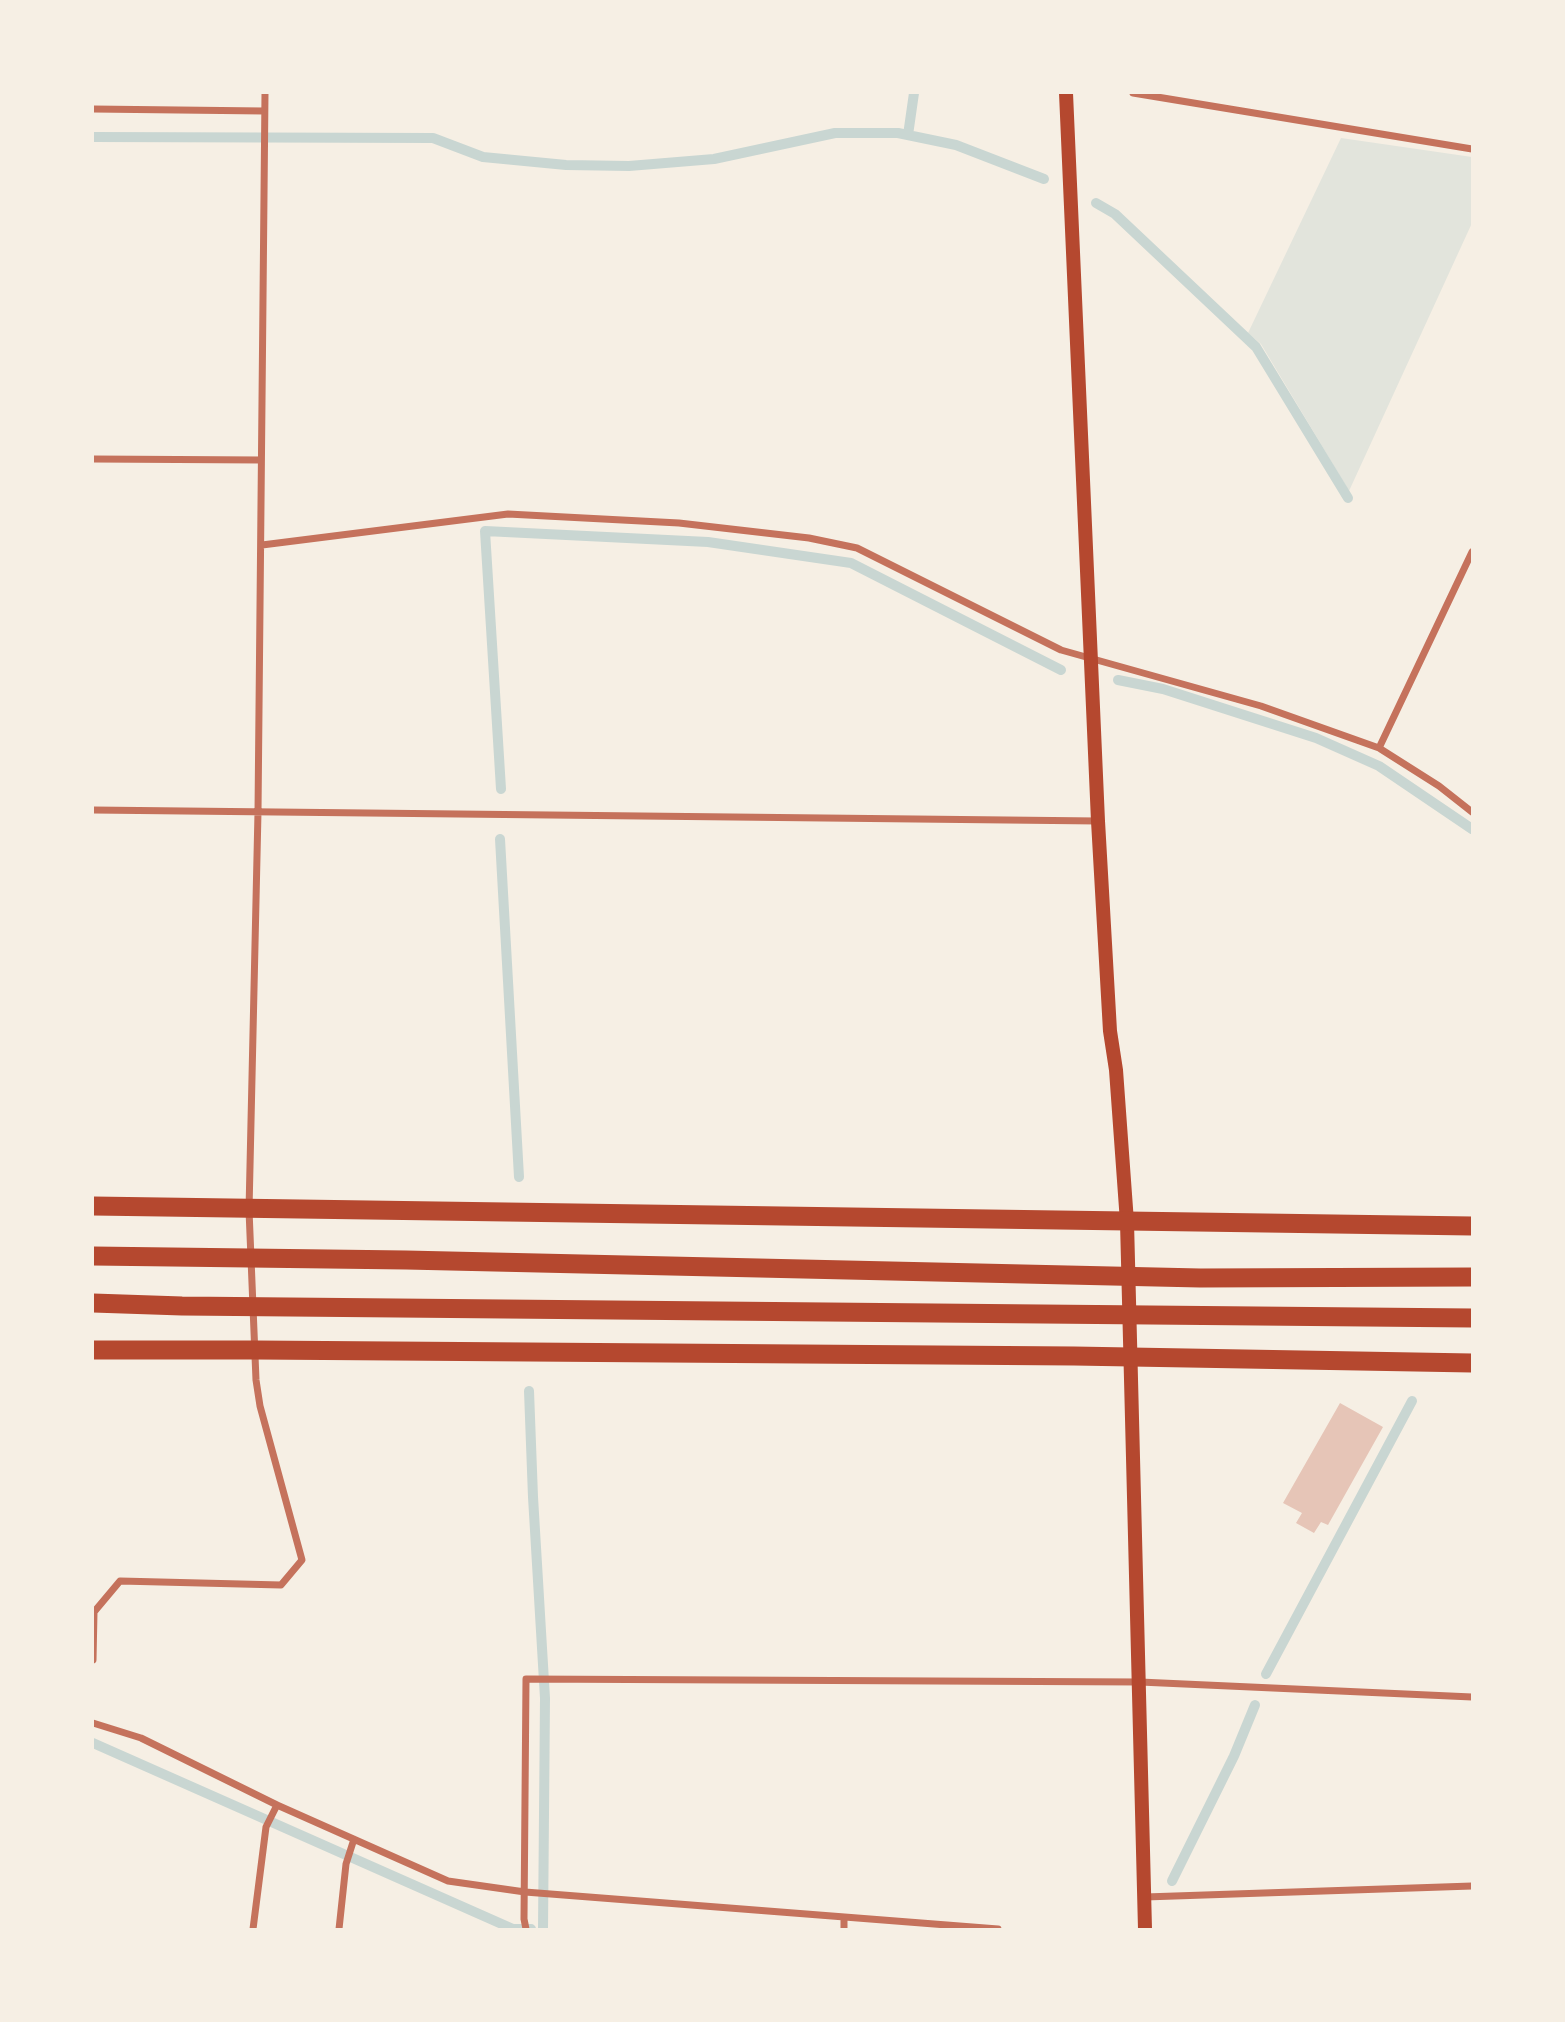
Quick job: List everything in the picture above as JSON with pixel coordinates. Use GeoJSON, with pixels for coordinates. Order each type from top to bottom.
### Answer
{"type":"FeatureCollection","features":[{"type":"Feature","properties":{"kind":"highway"},"geometry":{"type":"LineString","coordinates":[[93,1206],[1472,1226]]}},
{"type":"Feature","properties":{"kind":"highway"},"geometry":{"type":"LineString","coordinates":[[93,1256],[406,1260],[1186,1278],[1472,1277]]}},
{"type":"Feature","properties":{"kind":"highway"},"geometry":{"type":"LineString","coordinates":[[93,1303],[1472,1318]]}},
{"type":"Feature","properties":{"kind":"highway"},"geometry":{"type":"LineString","coordinates":[[93,1350],[1132,1357],[1472,1363]]}},
{"type":"Feature","properties":{"kind":"main road"},"geometry":{"type":"LineString","coordinates":[[1066,93],[1098,821],[1110,1031],[1117,1084],[1127,1222],[1145,1929]]}},
{"type":"Feature","properties":{"kind":"street"},"geometry":{"type":"LineString","coordinates":[[93,1660],[94,1612],[120,1581],[281,1585],[302,1560],[260,1406],[256,1380],[249,1210],[262,545],[265,93]]}},
{"type":"Feature","properties":{"kind":"street"},"geometry":{"type":"LineString","coordinates":[[1133,93],[1472,149]]}},
{"type":"Feature","properties":{"kind":"street"},"geometry":{"type":"LineString","coordinates":[[93,109],[264,111]]}},
{"type":"Feature","properties":{"kind":"street"},"geometry":{"type":"LineString","coordinates":[[93,459],[261,460]]}},
{"type":"Feature","properties":{"kind":"street"},"geometry":{"type":"LineString","coordinates":[[262,545],[508,514],[679,523],[809,538],[857,548],[1061,650],[1261,706],[1379,748],[1438,786],[1472,812]]}},
{"type":"Feature","properties":{"kind":"street"},"geometry":{"type":"LineString","coordinates":[[1379,748],[1472,552]]}},
{"type":"Feature","properties":{"kind":"street"},"geometry":{"type":"LineString","coordinates":[[93,810],[1098,821]]}},
{"type":"Feature","properties":{"kind":"street"},"geometry":{"type":"LineString","coordinates":[[526,1926],[526,1679],[1140,1682],[1472,1697]]}},
{"type":"Feature","properties":{"kind":"street"},"geometry":{"type":"LineString","coordinates":[[93,1723],[141,1738],[277,1805],[448,1881],[526,1892],[998,1929]]}},
{"type":"Feature","properties":{"kind":"street"},"geometry":{"type":"LineString","coordinates":[[253,1929],[266,1827],[277,1805]]}},
{"type":"Feature","properties":{"kind":"street"},"geometry":{"type":"LineString","coordinates":[[339,1929],[346,1864],[354,1839]]}},
{"type":"Feature","properties":{"kind":"street"},"geometry":{"type":"LineString","coordinates":[[1145,1897],[1472,1886]]}},
{"type":"Feature","properties":{"kind":"street"},"geometry":{"type":"LineString","coordinates":[[844,1917],[844,1929]]}},
{"type":"Feature","properties":{"kind":"shaded area"},"geometry":{"type":"Polygon","coordinates":[[[1341,138],[1472,157],[1472,223],[1349,491],[1261,344],[1248,333],[1341,138]]]}},
{"type":"Feature","properties":{"kind":"building"},"geometry":{"type":"Polygon","coordinates":[[[1340,1403],[1383,1427],[1328,1525],[1321,1522],[1314,1533],[1296,1523],[1302,1513],[1283,1503],[1340,1403]]]}},
{"type":"Feature","properties":{"kind":"waterway"},"geometry":{"type":"LineString","coordinates":[[908,135],[914,93]]}},
{"type":"Feature","properties":{"kind":"waterway"},"geometry":{"type":"LineString","coordinates":[[93,137],[433,138],[483,157],[566,165],[629,166],[714,159],[835,133],[898,133],[956,145],[1044,179]]}},
{"type":"Feature","properties":{"kind":"waterway"},"geometry":{"type":"LineString","coordinates":[[1096,203],[1115,214],[1256,347],[1348,498]]}},
{"type":"Feature","properties":{"kind":"waterway"},"geometry":{"type":"LineString","coordinates":[[501,789],[485,531],[708,542],[851,563],[1061,670]]}},
{"type":"Feature","properties":{"kind":"waterway"},"geometry":{"type":"LineString","coordinates":[[1118,680],[1163,689],[1316,738],[1379,766],[1472,829]]}},
{"type":"Feature","properties":{"kind":"waterway"},"geometry":{"type":"LineString","coordinates":[[500,839],[519,1177]]}},
{"type":"Feature","properties":{"kind":"waterway"},"geometry":{"type":"LineString","coordinates":[[529,1391],[545,1698],[543,1929]]}},
{"type":"Feature","properties":{"kind":"waterway"},"geometry":{"type":"LineString","coordinates":[[1266,1674],[1412,1401]]}},
{"type":"Feature","properties":{"kind":"waterway"},"geometry":{"type":"LineString","coordinates":[[1172,1881],[1234,1756],[1255,1705]]}},
{"type":"Feature","properties":{"kind":"waterway"},"geometry":{"type":"LineString","coordinates":[[93,1743],[513,1929],[531,1929]]}}]}
